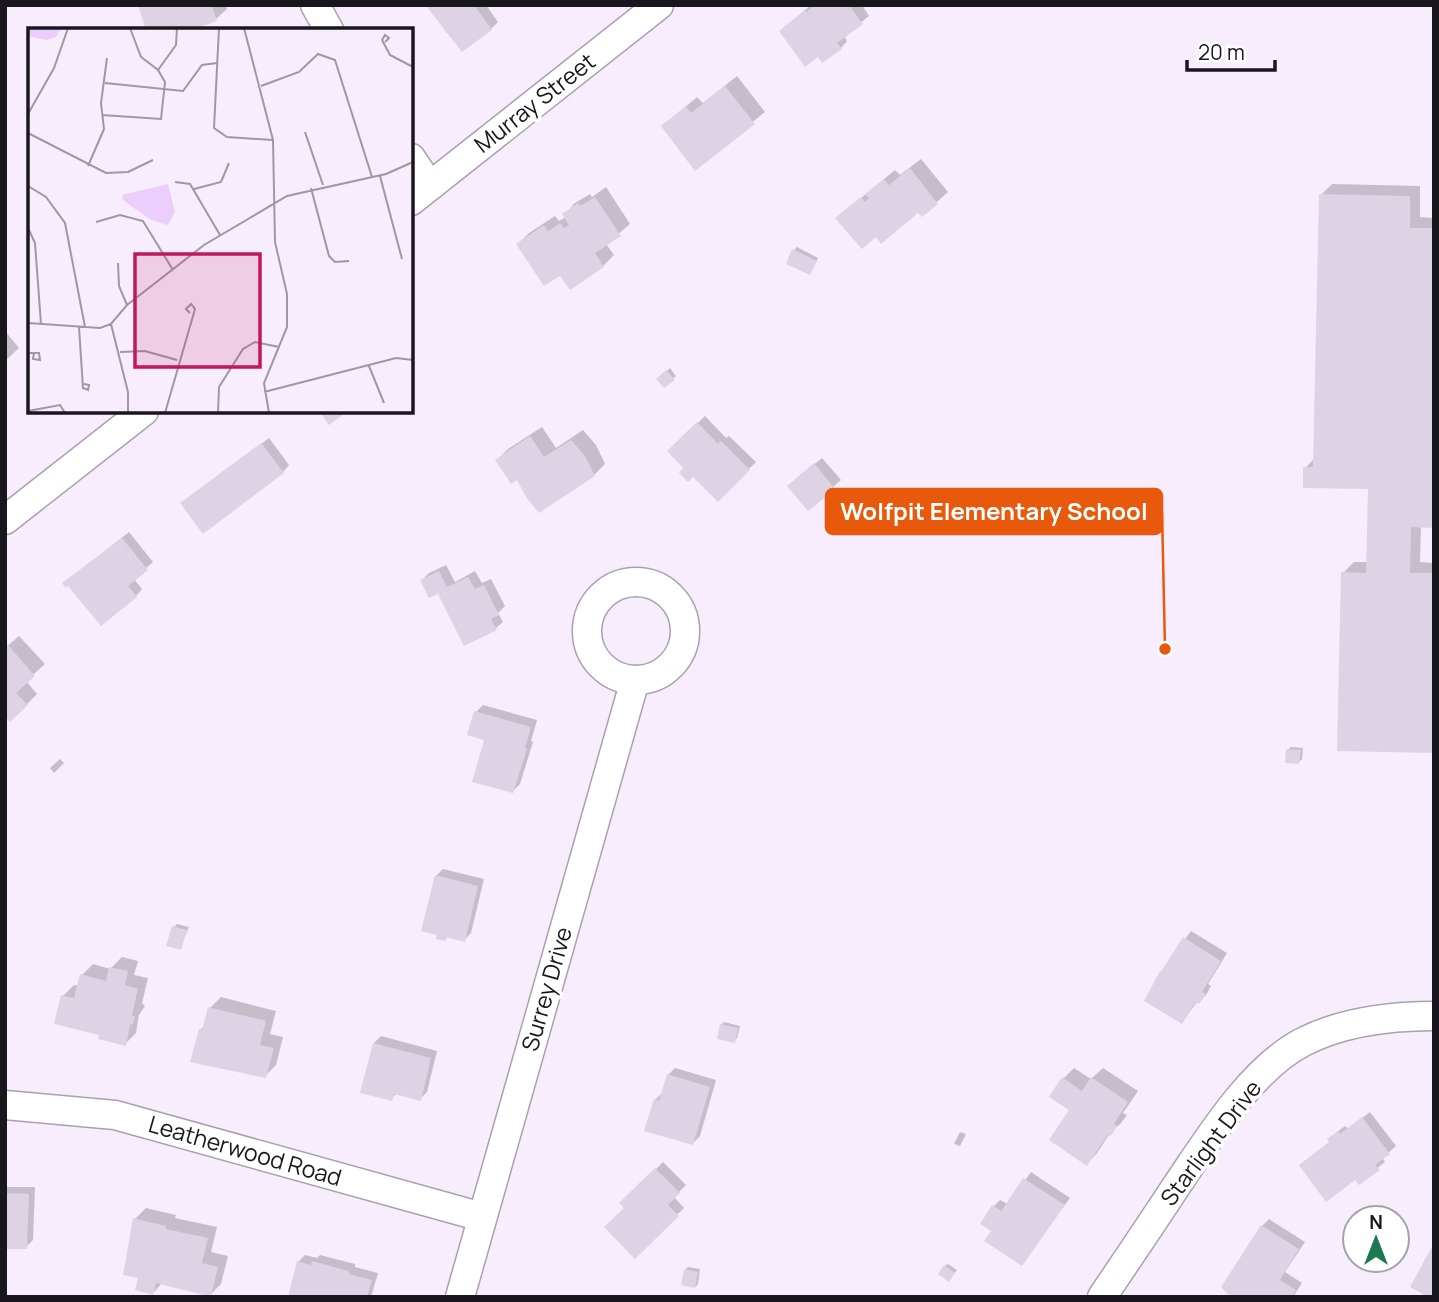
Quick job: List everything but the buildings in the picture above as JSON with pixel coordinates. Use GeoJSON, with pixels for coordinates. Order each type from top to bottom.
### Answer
{"type":"FeatureCollection","features":[{"type":"Feature","properties":{"kind":"street"},"geometry":{"type":"LineString","coordinates":[[315,5],[328,28]]}},
{"type":"Feature","properties":{"kind":"street","name":"Murray Street"},"geometry":{"type":"LineString","coordinates":[[421,193],[659,5]]}},
{"type":"Feature","properties":{"kind":"street"},"geometry":{"type":"LineString","coordinates":[[413,165],[421,193]]}},
{"type":"Feature","properties":{"kind":"street"},"geometry":{"type":"LineString","coordinates":[[5,520],[141,413]]}},
{"type":"Feature","properties":{"kind":"street","name":"Surrey Drive"},"geometry":{"type":"LineString","coordinates":[[460,1297],[635,680]]}},
{"type":"Feature","properties":{"kind":"street","name":"Starlight Drive"},"geometry":{"type":"LineString","coordinates":[[1102,1297],[1206,1141],[1239,1098],[1273,1063],[1303,1042],[1337,1029],[1376,1020],[1434,1016]]}},
{"type":"Feature","properties":{"kind":"street","name":"Leatherwood Road"},"geometry":{"type":"LineString","coordinates":[[5,1105],[115,1115],[482,1217]]}},
{"type":"Feature","properties":{"kind":"place","name":"Wolfpit Elementary School"},"geometry":{"type":"Point","coordinates":[1165,649]}}]}
